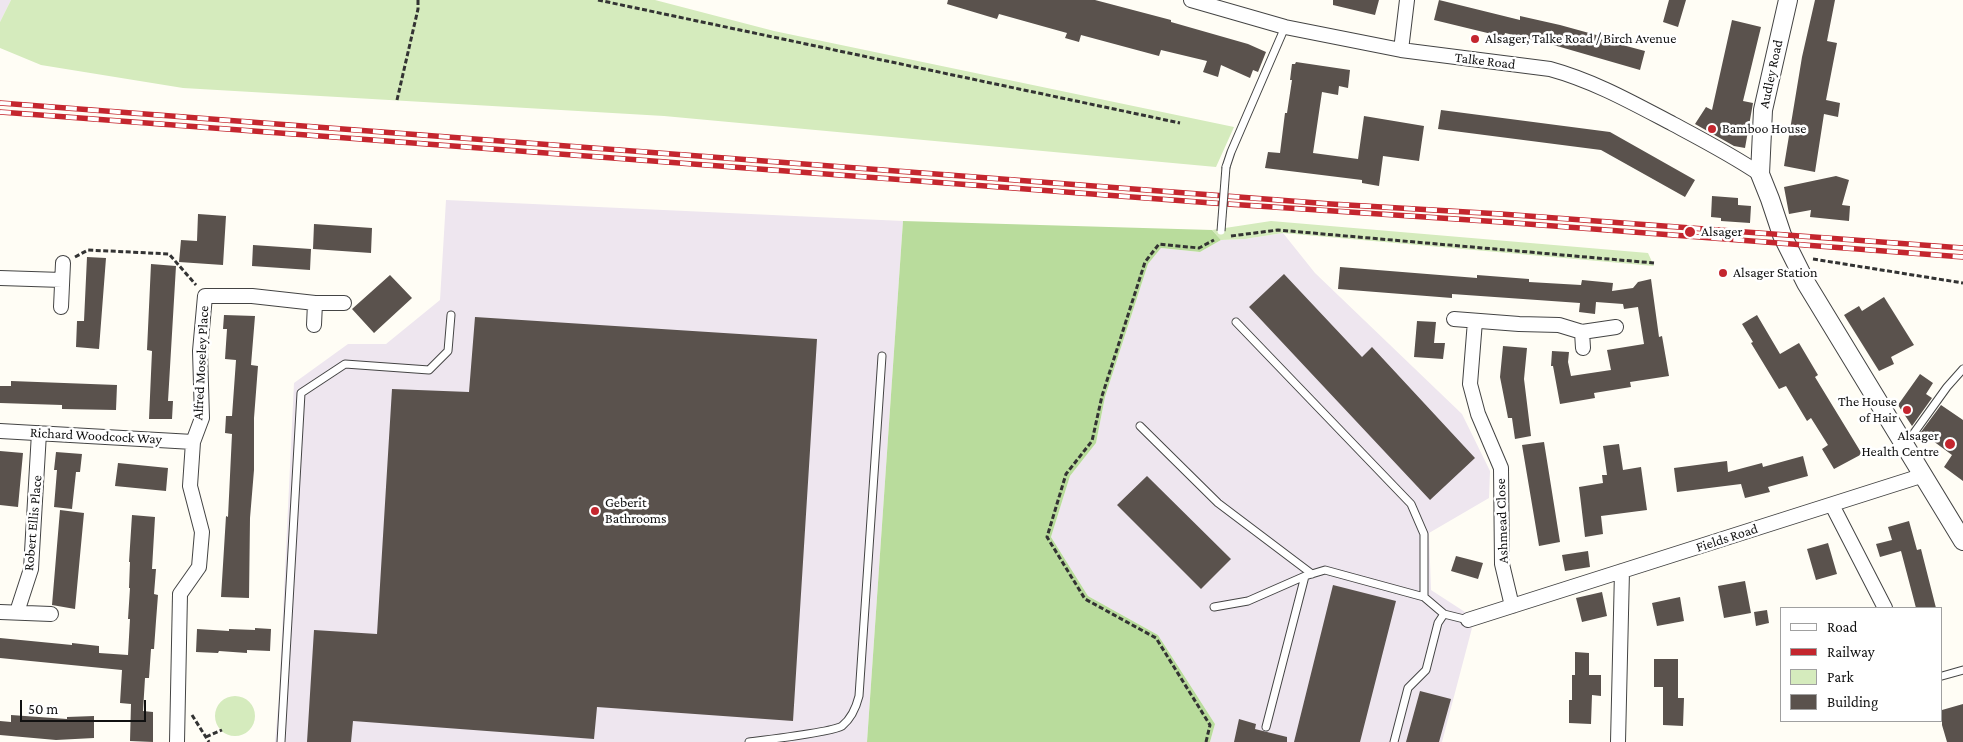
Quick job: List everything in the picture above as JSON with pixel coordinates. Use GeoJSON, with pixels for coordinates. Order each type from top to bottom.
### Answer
{"type":"FeatureCollection","features":[{"type":"Feature","properties":{"kind":"street","name":"Talke Road"},"geometry":{"type":"LineString","coordinates":[[1191,0],[1285,26],[1401,50],[1550,69],[1572,75],[1653,113],[1736,158],[1760,174]]}},
{"type":"Feature","properties":{"kind":"street"},"geometry":{"type":"LineString","coordinates":[[1401,50],[1407,0]]}},
{"type":"Feature","properties":{"kind":"street","name":"Audley Road"},"geometry":{"type":"LineString","coordinates":[[1788,0],[1763,110],[1760,174],[1782,236],[1806,283],[1924,476],[1960,531]]}},
{"type":"Feature","properties":{"kind":"street"},"geometry":{"type":"LineString","coordinates":[[61,307],[63,263]]}},
{"type":"Feature","properties":{"kind":"street"},"geometry":{"type":"LineString","coordinates":[[0,278],[62,280]]}},
{"type":"Feature","properties":{"kind":"street","name":"Alfred Moseley Place"},"geometry":{"type":"LineString","coordinates":[[177,742],[180,594],[199,567],[202,532],[190,486],[193,442],[202,418],[200,351],[205,296],[252,296],[315,303],[344,303]]}},
{"type":"Feature","properties":{"kind":"street"},"geometry":{"type":"LineString","coordinates":[[314,325],[315,303]]}},
{"type":"Feature","properties":{"kind":"street"},"geometry":{"type":"LineString","coordinates":[[1454,319],[1560,325],[1582,332],[1616,327]]}},
{"type":"Feature","properties":{"kind":"street","name":"Ashmead Close"},"geometry":{"type":"LineString","coordinates":[[1475,321],[1470,384],[1478,414],[1501,468],[1502,564],[1512,606]]}},
{"type":"Feature","properties":{"kind":"street"},"geometry":{"type":"LineString","coordinates":[[1582,332],[1583,348]]}},
{"type":"Feature","properties":{"kind":"street","name":"Richard Woodcock Way"},"geometry":{"type":"LineString","coordinates":[[0,431],[193,442]]}},
{"type":"Feature","properties":{"kind":"street","name":"Robert Ellis Place"},"geometry":{"type":"LineString","coordinates":[[17,612],[31,569],[40,433]]}},
{"type":"Feature","properties":{"kind":"street","name":"Fields Road"},"geometry":{"type":"LineString","coordinates":[[1468,620],[1924,476]]}},
{"type":"Feature","properties":{"kind":"street"},"geometry":{"type":"LineString","coordinates":[[1832,505],[1884,607]]}},
{"type":"Feature","properties":{"kind":"street"},"geometry":{"type":"LineString","coordinates":[[1618,742],[1622,571]]}},
{"type":"Feature","properties":{"kind":"street"},"geometry":{"type":"LineString","coordinates":[[0,612],[51,614]]}},
{"type":"Feature","properties":{"kind":"lane"},"geometry":{"type":"LineString","coordinates":[[1220,234],[1226,167],[1285,26]]}},
{"type":"Feature","properties":{"kind":"lane"},"geometry":{"type":"LineString","coordinates":[[280,742],[302,393],[345,364],[429,370],[448,351],[451,315]]}},
{"type":"Feature","properties":{"kind":"lane"},"geometry":{"type":"LineString","coordinates":[[1236,322],[1411,504],[1424,534],[1424,597]]}},
{"type":"Feature","properties":{"kind":"lane"},"geometry":{"type":"LineString","coordinates":[[749,742],[840,727],[852,716],[856,707],[860,687],[882,356]]}},
{"type":"Feature","properties":{"kind":"lane"},"geometry":{"type":"LineString","coordinates":[[1905,444],[1947,387],[1963,369]]}},
{"type":"Feature","properties":{"kind":"lane"},"geometry":{"type":"LineString","coordinates":[[1140,426],[1218,503],[1308,575]]}},
{"type":"Feature","properties":{"kind":"lane"},"geometry":{"type":"LineString","coordinates":[[1214,607],[1248,601],[1324,570],[1424,597],[1444,614],[1468,620]]}},
{"type":"Feature","properties":{"kind":"lane"},"geometry":{"type":"LineString","coordinates":[[1266,727],[1308,575]]}},
{"type":"Feature","properties":{"kind":"lane"},"geometry":{"type":"LineString","coordinates":[[1394,742],[1408,688],[1426,670],[1438,623],[1444,614]]}},
{"type":"Feature","properties":{"kind":"lane"},"geometry":{"type":"LineString","coordinates":[[1943,676],[1963,670]]}},
{"type":"Feature","properties":{"kind":"path"},"geometry":{"type":"LineString","coordinates":[[397,100],[418,9],[418,0]]}},
{"type":"Feature","properties":{"kind":"path"},"geometry":{"type":"LineString","coordinates":[[598,0],[1180,124]]}},
{"type":"Feature","properties":{"kind":"path"},"geometry":{"type":"LineString","coordinates":[[1229,236],[1278,230],[1654,263]]}},
{"type":"Feature","properties":{"kind":"path"},"geometry":{"type":"LineString","coordinates":[[1206,742],[1210,725],[1156,638],[1085,599],[1048,537],[1066,474],[1092,441],[1102,396],[1145,262],[1159,244],[1199,248],[1220,234]]}},
{"type":"Feature","properties":{"kind":"path"},"geometry":{"type":"LineString","coordinates":[[63,263],[88,250],[169,254],[205,296]]}},
{"type":"Feature","properties":{"kind":"path"},"geometry":{"type":"LineString","coordinates":[[1793,258],[1816,259],[1963,283]]}},
{"type":"Feature","properties":{"kind":"path"},"geometry":{"type":"LineString","coordinates":[[177,706],[187,706],[209,742]]}},
{"type":"Feature","properties":{"kind":"path"},"geometry":{"type":"LineString","coordinates":[[206,737],[222,730]]}},
{"type":"Feature","properties":{"kind":"shaded area"},"geometry":{"type":"Polygon","coordinates":[[[0,0],[11,0],[0,22],[0,0]]]}},
{"type":"Feature","properties":{"kind":"shaded area"},"geometry":{"type":"Polygon","coordinates":[[[446,200],[903,221],[867,742],[275,742],[279,695],[294,383],[348,344],[386,344],[440,300],[446,200]]]}},
{"type":"Feature","properties":{"kind":"shaded area"},"geometry":{"type":"Polygon","coordinates":[[[1283,233],[1315,273],[1462,414],[1490,471],[1489,498],[1429,533],[1431,590],[1465,612],[1472,628],[1442,742],[1210,742],[1215,724],[1158,635],[1088,596],[1051,537],[1070,476],[1096,443],[1105,397],[1148,264],[1161,248],[1200,252],[1221,240],[1245,239],[1283,233]]]}},
{"type":"Feature","properties":{"kind":"green space"},"geometry":{"type":"Polygon","coordinates":[[[11,0],[655,0],[774,31],[1234,127],[1216,167],[664,116],[183,88],[41,65],[0,48],[0,22],[11,0]]]}},
{"type":"Feature","properties":{"kind":"green space"},"geometry":{"type":"Polygon","coordinates":[[[903,221],[1212,230],[1221,240],[1200,252],[1161,248],[1148,264],[1105,397],[1096,443],[1070,476],[1051,537],[1088,596],[1158,635],[1215,724],[1210,742],[867,742],[903,221]]]}},
{"type":"Feature","properties":{"kind":"green space"},"geometry":{"type":"Polygon","coordinates":[[[1271,221],[1648,253],[1654,266],[1283,233],[1245,239],[1221,240],[1212,230],[1271,221]]]}},
{"type":"Feature","properties":{"kind":"green space"},"geometry":{"type":"Polygon","coordinates":[[[239,696],[246,699],[252,705],[255,716],[254,724],[246,733],[239,736],[231,736],[224,733],[216,724],[215,712],[218,705],[227,697],[239,696]]]}},
{"type":"Feature","properties":{"kind":"building"},"geometry":{"type":"Polygon","coordinates":[[[948,0],[1095,0],[1171,20],[1171,22],[1248,44],[1266,52],[1258,72],[1253,70],[1250,78],[1221,65],[1218,77],[1203,72],[1207,61],[1161,50],[1159,56],[1081,35],[1079,42],[1065,38],[1067,33],[999,14],[997,19],[947,4],[948,0]]]}},
{"type":"Feature","properties":{"kind":"building"},"geometry":{"type":"Polygon","coordinates":[[[1333,0],[1379,0],[1375,15],[1333,5],[1333,0]]]}},
{"type":"Feature","properties":{"kind":"building"},"geometry":{"type":"Polygon","coordinates":[[[1439,0],[1520,20],[1520,16],[1560,25],[1600,36],[1600,39],[1645,51],[1640,70],[1505,33],[1504,37],[1434,20],[1439,0]]]}},
{"type":"Feature","properties":{"kind":"building"},"geometry":{"type":"Polygon","coordinates":[[[1669,0],[1686,0],[1678,27],[1663,22],[1669,0]]]}},
{"type":"Feature","properties":{"kind":"building"},"geometry":{"type":"Polygon","coordinates":[[[1815,0],[1835,0],[1827,41],[1837,43],[1826,100],[1840,103],[1838,117],[1824,114],[1815,172],[1784,166],[1802,57],[1815,0]]]}},
{"type":"Feature","properties":{"kind":"building"},"geometry":{"type":"Polygon","coordinates":[[[1732,20],[1761,27],[1743,101],[1753,103],[1745,148],[1734,146],[1695,124],[1706,107],[1712,110],[1732,20]]]}},
{"type":"Feature","properties":{"kind":"building"},"geometry":{"type":"Polygon","coordinates":[[[1296,62],[1350,70],[1348,88],[1339,86],[1338,95],[1322,92],[1313,153],[1358,159],[1364,116],[1424,126],[1419,161],[1383,156],[1379,186],[1362,183],[1362,180],[1265,168],[1268,152],[1280,153],[1285,113],[1287,113],[1292,80],[1290,80],[1292,64],[1296,62]]]}},
{"type":"Feature","properties":{"kind":"building"},"geometry":{"type":"Polygon","coordinates":[[[1441,110],[1610,132],[1695,180],[1685,197],[1601,150],[1438,129],[1441,110]]]}},
{"type":"Feature","properties":{"kind":"building"},"geometry":{"type":"Polygon","coordinates":[[[1836,176],[1849,180],[1842,205],[1850,206],[1849,221],[1810,217],[1811,210],[1789,214],[1784,187],[1836,176]]]}},
{"type":"Feature","properties":{"kind":"building"},"geometry":{"type":"Polygon","coordinates":[[[1712,196],[1738,198],[1738,205],[1751,206],[1750,223],[1721,221],[1721,218],[1711,217],[1712,196]]]}},
{"type":"Feature","properties":{"kind":"building"},"geometry":{"type":"Polygon","coordinates":[[[198,214],[226,216],[223,265],[179,262],[181,240],[197,241],[198,214]]]}},
{"type":"Feature","properties":{"kind":"building"},"geometry":{"type":"Polygon","coordinates":[[[314,224],[372,228],[371,253],[313,249],[314,224]]]}},
{"type":"Feature","properties":{"kind":"building"},"geometry":{"type":"Polygon","coordinates":[[[253,245],[311,249],[310,270],[252,266],[253,245]]]}},
{"type":"Feature","properties":{"kind":"building"},"geometry":{"type":"Polygon","coordinates":[[[87,257],[106,258],[99,349],[76,347],[77,321],[84,321],[87,257]]]}},
{"type":"Feature","properties":{"kind":"building"},"geometry":{"type":"Polygon","coordinates":[[[151,264],[176,266],[168,401],[173,401],[172,419],[149,419],[152,351],[147,350],[151,264]]]}},
{"type":"Feature","properties":{"kind":"building"},"geometry":{"type":"Polygon","coordinates":[[[1340,267],[1477,278],[1477,275],[1529,279],[1529,282],[1581,285],[1582,280],[1613,283],[1612,291],[1633,288],[1638,282],[1651,279],[1659,337],[1662,336],[1669,376],[1630,382],[1631,387],[1594,393],[1595,398],[1560,404],[1553,366],[1551,366],[1552,351],[1569,352],[1568,362],[1571,376],[1611,370],[1607,350],[1644,344],[1638,307],[1624,309],[1623,304],[1596,302],[1595,314],[1579,312],[1580,303],[1452,294],[1452,298],[1338,289],[1340,267]]]}},
{"type":"Feature","properties":{"kind":"building"},"geometry":{"type":"Polygon","coordinates":[[[1284,274],[1362,357],[1372,347],[1475,458],[1430,500],[1249,307],[1284,274]]]}},
{"type":"Feature","properties":{"kind":"building"},"geometry":{"type":"Polygon","coordinates":[[[390,275],[412,298],[374,333],[352,309],[390,275]]]}},
{"type":"Feature","properties":{"kind":"building"},"geometry":{"type":"Polygon","coordinates":[[[1884,297],[1914,345],[1891,357],[1894,364],[1879,371],[1844,315],[1859,306],[1862,311],[1884,297]]]}},
{"type":"Feature","properties":{"kind":"building"},"geometry":{"type":"Polygon","coordinates":[[[224,315],[255,316],[251,365],[258,366],[250,518],[249,598],[221,597],[226,516],[228,517],[232,434],[225,433],[226,416],[232,416],[236,360],[225,359],[227,329],[223,329],[224,315]]]}},
{"type":"Feature","properties":{"kind":"building"},"geometry":{"type":"Polygon","coordinates":[[[1757,315],[1780,354],[1799,343],[1818,375],[1815,377],[1862,454],[1834,469],[1822,449],[1828,445],[1811,418],[1807,421],[1786,386],[1779,389],[1751,343],[1753,342],[1742,324],[1757,315]]]}},
{"type":"Feature","properties":{"kind":"building","name":"Geberit Bathrooms"},"geometry":{"type":"Polygon","coordinates":[[[475,317],[817,339],[793,721],[597,707],[594,739],[353,721],[351,742],[307,742],[314,630],[377,634],[392,389],[469,392],[475,317]]]}},
{"type":"Feature","properties":{"kind":"building"},"geometry":{"type":"Polygon","coordinates":[[[1417,321],[1436,322],[1434,343],[1445,343],[1443,359],[1414,357],[1417,321]]]}},
{"type":"Feature","properties":{"kind":"building"},"geometry":{"type":"Polygon","coordinates":[[[1503,346],[1527,348],[1524,379],[1531,436],[1515,439],[1512,418],[1508,418],[1500,377],[1503,346]]]}},
{"type":"Feature","properties":{"kind":"building"},"geometry":{"type":"Polygon","coordinates":[[[1920,374],[1933,383],[1926,394],[1932,398],[1912,426],[1898,405],[1920,374]]]}},
{"type":"Feature","properties":{"kind":"building"},"geometry":{"type":"Polygon","coordinates":[[[11,381],[117,385],[116,410],[62,409],[62,405],[0,403],[0,386],[11,386],[11,381]]]}},
{"type":"Feature","properties":{"kind":"building","name":"Alsager Health Centre"},"geometry":{"type":"Polygon","coordinates":[[[1941,405],[1963,420],[1963,481],[1944,467],[1952,455],[1921,432],[1941,405]]]}},
{"type":"Feature","properties":{"kind":"building"},"geometry":{"type":"Polygon","coordinates":[[[1544,442],[1560,542],[1539,546],[1522,445],[1544,442]]]}},
{"type":"Feature","properties":{"kind":"building"},"geometry":{"type":"Polygon","coordinates":[[[1619,444],[1623,470],[1641,467],[1647,510],[1601,516],[1603,534],[1585,537],[1579,487],[1603,483],[1602,475],[1607,475],[1603,446],[1619,444]]]}},
{"type":"Feature","properties":{"kind":"building"},"geometry":{"type":"Polygon","coordinates":[[[0,451],[23,453],[18,507],[0,505],[0,451]]]}},
{"type":"Feature","properties":{"kind":"building"},"geometry":{"type":"Polygon","coordinates":[[[56,452],[82,454],[80,472],[76,472],[72,509],[54,507],[57,470],[54,470],[56,452]]]}},
{"type":"Feature","properties":{"kind":"building"},"geometry":{"type":"Polygon","coordinates":[[[1803,456],[1808,476],[1768,487],[1770,492],[1745,498],[1741,484],[1677,492],[1674,468],[1727,461],[1728,472],[1762,463],[1763,467],[1803,456]]]}},
{"type":"Feature","properties":{"kind":"building"},"geometry":{"type":"Polygon","coordinates":[[[118,463],[168,468],[166,491],[115,486],[118,463]]]}},
{"type":"Feature","properties":{"kind":"building"},"geometry":{"type":"Polygon","coordinates":[[[1147,476],[1231,559],[1201,589],[1117,505],[1147,476]]]}},
{"type":"Feature","properties":{"kind":"building"},"geometry":{"type":"Polygon","coordinates":[[[60,510],[84,513],[75,609],[52,605],[60,510]]]}},
{"type":"Feature","properties":{"kind":"building"},"geometry":{"type":"Polygon","coordinates":[[[132,515],[155,517],[152,569],[156,569],[154,594],[158,595],[154,649],[151,649],[149,678],[145,678],[143,711],[153,712],[153,742],[130,741],[131,704],[120,703],[122,670],[0,658],[0,638],[99,646],[99,653],[128,655],[130,619],[128,619],[129,562],[132,515]]]}},
{"type":"Feature","properties":{"kind":"building"},"geometry":{"type":"Polygon","coordinates":[[[1909,521],[1917,550],[1921,549],[1936,607],[1916,607],[1901,551],[1880,557],[1876,544],[1892,540],[1888,527],[1909,521]]]}},
{"type":"Feature","properties":{"kind":"building"},"geometry":{"type":"Polygon","coordinates":[[[1828,543],[1837,574],[1816,580],[1807,549],[1828,543]]]}},
{"type":"Feature","properties":{"kind":"building"},"geometry":{"type":"Polygon","coordinates":[[[1588,551],[1590,567],[1565,571],[1562,555],[1588,551]]]}},
{"type":"Feature","properties":{"kind":"building"},"geometry":{"type":"Polygon","coordinates":[[[1456,556],[1483,563],[1478,579],[1451,571],[1456,556]]]}},
{"type":"Feature","properties":{"kind":"building"},"geometry":{"type":"Polygon","coordinates":[[[1745,581],[1751,613],[1724,618],[1718,586],[1745,581]]]}},
{"type":"Feature","properties":{"kind":"building"},"geometry":{"type":"Polygon","coordinates":[[[1333,585],[1396,601],[1360,742],[1294,742],[1333,585]]]}},
{"type":"Feature","properties":{"kind":"building"},"geometry":{"type":"Polygon","coordinates":[[[1602,592],[1607,616],[1582,622],[1576,598],[1602,592]]]}},
{"type":"Feature","properties":{"kind":"building"},"geometry":{"type":"Polygon","coordinates":[[[1680,597],[1684,621],[1657,626],[1652,603],[1680,597]]]}},
{"type":"Feature","properties":{"kind":"building"},"geometry":{"type":"Polygon","coordinates":[[[1767,610],[1769,623],[1756,626],[1754,612],[1767,610]]]}},
{"type":"Feature","properties":{"kind":"building"},"geometry":{"type":"Polygon","coordinates":[[[255,628],[271,629],[270,651],[247,650],[247,653],[196,652],[197,629],[229,631],[229,629],[255,630],[255,628]]]}},
{"type":"Feature","properties":{"kind":"building"},"geometry":{"type":"Polygon","coordinates":[[[1575,652],[1589,653],[1589,675],[1601,675],[1601,696],[1592,695],[1591,724],[1569,723],[1569,700],[1572,700],[1572,675],[1575,675],[1575,652]]]}},
{"type":"Feature","properties":{"kind":"building"},"geometry":{"type":"Polygon","coordinates":[[[1654,659],[1678,659],[1678,698],[1684,698],[1683,726],[1663,725],[1663,687],[1654,687],[1654,659]]]}},
{"type":"Feature","properties":{"kind":"building"},"geometry":{"type":"Polygon","coordinates":[[[1420,691],[1451,699],[1439,742],[1406,742],[1420,691]]]}},
{"type":"Feature","properties":{"kind":"building"},"geometry":{"type":"Polygon","coordinates":[[[1963,704],[1963,742],[1947,742],[1942,725],[1943,710],[1963,704]]]}},
{"type":"Feature","properties":{"kind":"building"},"geometry":{"type":"Polygon","coordinates":[[[11,715],[67,719],[67,717],[94,716],[94,738],[56,740],[0,735],[0,721],[11,722],[11,715]]]}},
{"type":"Feature","properties":{"kind":"building"},"geometry":{"type":"Polygon","coordinates":[[[1239,719],[1256,724],[1255,729],[1287,737],[1287,742],[1234,742],[1239,719]]]}},
{"type":"Feature","properties":{"kind":"railway"},"geometry":{"type":"LineString","coordinates":[[0,103],[1331,204],[1501,214],[1963,248]]}},
{"type":"Feature","properties":{"kind":"railway"},"geometry":{"type":"LineString","coordinates":[[0,112],[1963,257]]}},
{"type":"Feature","properties":{"kind":"place","name":"Alsager, Talke Road / Birch Avenue"},"geometry":{"type":"Point","coordinates":[1475,39]}},
{"type":"Feature","properties":{"kind":"place","name":"Bamboo House"},"geometry":{"type":"Point","coordinates":[1712,129]}},
{"type":"Feature","properties":{"kind":"place","name":"Alsager"},"geometry":{"type":"Point","coordinates":[1690,232]}},
{"type":"Feature","properties":{"kind":"place","name":"Alsager Station"},"geometry":{"type":"Point","coordinates":[1723,273]}},
{"type":"Feature","properties":{"kind":"place","name":"The House of Hair"},"geometry":{"type":"Point","coordinates":[1907,410]}},
{"type":"Feature","properties":{"kind":"place","name":"Alsager Health Centre"},"geometry":{"type":"Point","coordinates":[1950,444]}},
{"type":"Feature","properties":{"kind":"place","name":"Geberit Bathrooms"},"geometry":{"type":"Point","coordinates":[595,511]}}]}
